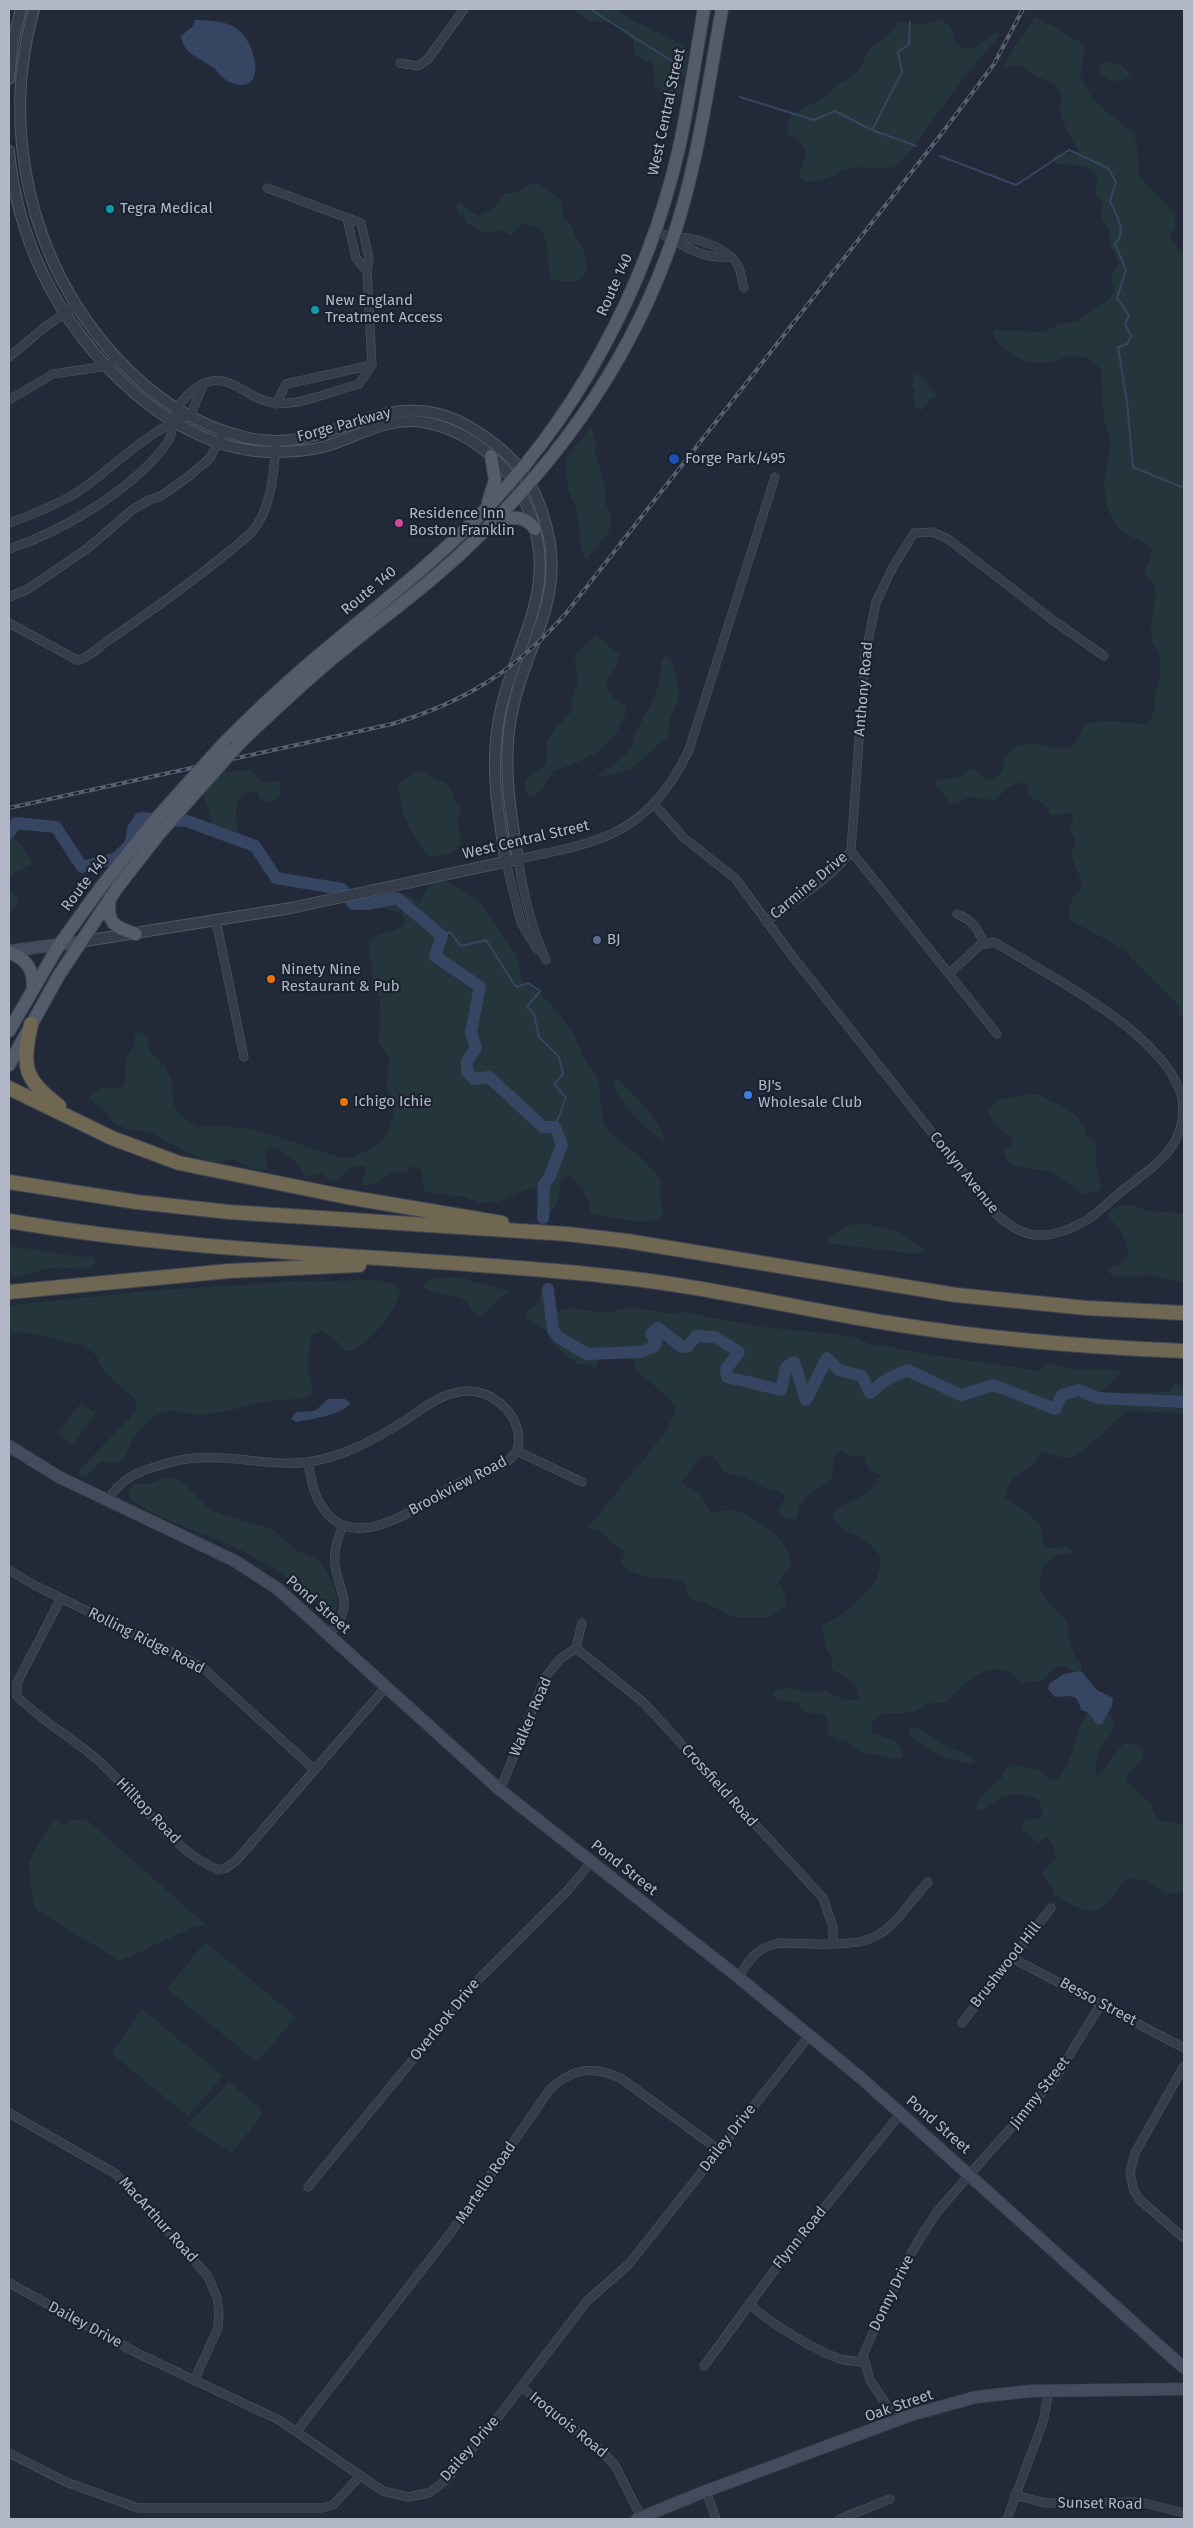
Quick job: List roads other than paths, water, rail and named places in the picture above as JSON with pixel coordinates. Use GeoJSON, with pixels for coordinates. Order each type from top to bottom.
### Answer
{"type":"FeatureCollection","features":[{"type":"Feature","properties":{"kind":"highway"},"geometry":{"type":"LineString","coordinates":[[31,1024],[25,1052],[29,1076],[46,1096],[81,1123]]}},
{"type":"Feature","properties":{"kind":"highway"},"geometry":{"type":"LineString","coordinates":[[9,1088],[81,1123],[146,1151],[194,1168],[347,1197],[567,1234],[685,1250],[956,1295],[1087,1308],[1184,1313]]}},
{"type":"Feature","properties":{"kind":"highway"},"geometry":{"type":"LineString","coordinates":[[9,1182],[137,1202],[229,1212],[567,1234]]}},
{"type":"Feature","properties":{"kind":"highway"},"geometry":{"type":"LineString","coordinates":[[9,1221],[74,1232],[209,1247],[507,1267],[610,1276],[892,1324],[1120,1349],[1184,1351]]}},
{"type":"Feature","properties":{"kind":"highway"},"geometry":{"type":"LineString","coordinates":[[9,1292],[229,1271],[296,1267],[372,1265],[507,1267]]}},
{"type":"Feature","properties":{"kind":"main road","name":"West Central Street"},"geometry":{"type":"LineString","coordinates":[[655,231],[679,149],[704,9]]}},
{"type":"Feature","properties":{"kind":"main road"},"geometry":{"type":"LineString","coordinates":[[672,238],[694,159],[722,9]]}},
{"type":"Feature","properties":{"kind":"main road","name":"Route 140"},"geometry":{"type":"LineString","coordinates":[[59,945],[101,887],[154,821],[222,744],[278,690],[433,559],[485,510],[517,474],[568,406],[602,350],[625,304],[655,231]]}},
{"type":"Feature","properties":{"kind":"main road","name":"Route 140"},"geometry":{"type":"LineString","coordinates":[[79,942],[159,834],[237,746],[304,683],[443,569],[495,520],[568,438],[610,372],[645,303],[672,238]]}},
{"type":"Feature","properties":{"kind":"main road"},"geometry":{"type":"LineString","coordinates":[[485,510],[495,480],[491,456]]}},
{"type":"Feature","properties":{"kind":"main road"},"geometry":{"type":"LineString","coordinates":[[495,520],[522,518],[536,529]]}},
{"type":"Feature","properties":{"kind":"main road"},"geometry":{"type":"LineString","coordinates":[[114,893],[108,910],[112,922],[120,929],[136,934]]}},
{"type":"Feature","properties":{"kind":"main road","name":"West Central Street"},"geometry":{"type":"LineString","coordinates":[[9,952],[79,942]]}},
{"type":"Feature","properties":{"kind":"main road"},"geometry":{"type":"LineString","coordinates":[[9,1065],[79,942]]}},
{"type":"Feature","properties":{"kind":"main road"},"geometry":{"type":"LineString","coordinates":[[9,1031],[59,945]]}},
{"type":"Feature","properties":{"kind":"main road"},"geometry":{"type":"LineString","coordinates":[[9,952],[28,963],[33,976],[33,987]]}},
{"type":"Feature","properties":{"kind":"main road","name":"Pond Street"},"geometry":{"type":"LineString","coordinates":[[9,1446],[59,1477],[248,1569],[282,1592],[500,1790],[738,1977],[810,2035],[901,2113],[1183,2367]]}},
{"type":"Feature","properties":{"kind":"main road"},"geometry":{"type":"LineString","coordinates":[[1172,2389],[1181,2378],[1183,2367]]}},
{"type":"Feature","properties":{"kind":"main road","name":"Oak Street"},"geometry":{"type":"LineString","coordinates":[[639,2518],[896,2420],[976,2397],[1049,2390],[1184,2389]]}},
{"type":"Feature","properties":{"kind":"street"},"geometry":{"type":"LineString","coordinates":[[9,80],[13,42],[21,9]]}},
{"type":"Feature","properties":{"kind":"street","name":"Forge Parkway"},"geometry":{"type":"LineString","coordinates":[[34,9],[23,50],[19,89],[20,149],[34,217],[47,254],[75,306],[94,332],[148,389],[190,416],[224,431],[251,438],[276,441],[304,439],[390,412],[416,410],[442,414],[466,425],[499,447],[525,488],[547,527],[552,566],[548,604],[516,696],[510,722],[507,786],[518,859]]}},
{"type":"Feature","properties":{"kind":"street"},"geometry":{"type":"LineString","coordinates":[[400,63],[418,66],[428,58],[464,9]]}},
{"type":"Feature","properties":{"kind":"street"},"geometry":{"type":"LineString","coordinates":[[9,151],[20,149]]}},
{"type":"Feature","properties":{"kind":"street","name":"Forge Parkway"},"geometry":{"type":"LineString","coordinates":[[9,151],[16,198],[32,248],[42,272],[65,312],[107,366],[138,396],[174,421],[206,438],[219,442],[245,449],[276,452],[323,447],[385,425],[411,421],[448,430],[471,442],[517,474]]}},
{"type":"Feature","properties":{"kind":"street"},"geometry":{"type":"LineString","coordinates":[[9,549],[23,545],[89,510],[128,482],[166,444],[172,433],[176,408],[204,383],[218,379],[227,381],[260,400],[276,404],[295,402],[359,384],[372,365],[367,271],[369,258],[361,223],[267,188]]}},
{"type":"Feature","properties":{"kind":"street"},"geometry":{"type":"LineString","coordinates":[[346,218],[356,258],[367,271]]}},
{"type":"Feature","properties":{"kind":"street"},"geometry":{"type":"LineString","coordinates":[[655,231],[672,238],[685,236],[718,248],[736,263],[744,288]]}},
{"type":"Feature","properties":{"kind":"street"},"geometry":{"type":"LineString","coordinates":[[9,357],[75,306]]}},
{"type":"Feature","properties":{"kind":"street"},"geometry":{"type":"LineString","coordinates":[[9,400],[53,374],[107,366],[117,358]]}},
{"type":"Feature","properties":{"kind":"street"},"geometry":{"type":"LineString","coordinates":[[276,404],[286,384],[372,365]]}},
{"type":"Feature","properties":{"kind":"street"},"geometry":{"type":"LineString","coordinates":[[9,522],[35,513],[74,494],[150,435],[174,421],[190,416],[204,383]]}},
{"type":"Feature","properties":{"kind":"street"},"geometry":{"type":"LineString","coordinates":[[9,597],[28,589],[57,570],[88,548],[132,510],[149,500],[161,496],[188,477],[210,458],[224,431]]}},
{"type":"Feature","properties":{"kind":"street"},"geometry":{"type":"LineString","coordinates":[[9,623],[77,660],[84,659],[96,648],[172,595],[252,533],[258,525],[266,505],[272,482],[276,441]]}},
{"type":"Feature","properties":{"kind":"street","name":"West Central Street"},"geometry":{"type":"LineString","coordinates":[[79,942],[136,934],[351,896],[587,845],[606,838],[639,818],[670,785],[690,750],[775,477]]}},
{"type":"Feature","properties":{"kind":"street","name":"Forge Parkway"},"geometry":{"type":"LineString","coordinates":[[506,862],[496,790],[496,746],[503,703],[534,610],[540,584],[541,558],[536,529],[525,488]]}},
{"type":"Feature","properties":{"kind":"street","name":"Anthony Road"},"geometry":{"type":"LineString","coordinates":[[851,851],[861,695],[870,625],[879,594],[906,543],[914,534],[933,532],[948,539],[1104,656]]}},
{"type":"Feature","properties":{"kind":"street","name":"Conlyn Avenue"},"geometry":{"type":"LineString","coordinates":[[654,804],[684,838],[735,878],[766,922],[987,1206],[1005,1222],[1023,1233],[1035,1236],[1055,1234],[1089,1218],[1162,1159],[1179,1132],[1183,1108],[1180,1092],[1162,1061],[1125,1024],[1085,997],[994,942],[984,943]]}},
{"type":"Feature","properties":{"kind":"street"},"geometry":{"type":"LineString","coordinates":[[851,851],[997,1034]]}},
{"type":"Feature","properties":{"kind":"street","name":"Carmine Drive"},"geometry":{"type":"LineString","coordinates":[[766,922],[844,861],[851,851]]}},
{"type":"Feature","properties":{"kind":"street"},"geometry":{"type":"LineString","coordinates":[[506,862],[521,923],[546,960],[534,935],[526,905],[518,859]]}},
{"type":"Feature","properties":{"kind":"street"},"geometry":{"type":"LineString","coordinates":[[950,973],[971,951],[984,943],[977,927],[969,918],[957,914]]}},
{"type":"Feature","properties":{"kind":"street"},"geometry":{"type":"LineString","coordinates":[[216,920],[244,1057]]}},
{"type":"Feature","properties":{"kind":"street","name":"Brookview Road"},"geometry":{"type":"LineString","coordinates":[[107,1501],[126,1479],[153,1467],[178,1460],[207,1457],[271,1462],[308,1462],[355,1449],[436,1400],[465,1391],[479,1392],[492,1397],[509,1412],[518,1430],[517,1450],[506,1462],[454,1486],[398,1518],[368,1527],[344,1525]]}},
{"type":"Feature","properties":{"kind":"street"},"geometry":{"type":"LineString","coordinates":[[517,1450],[582,1482]]}},
{"type":"Feature","properties":{"kind":"street"},"geometry":{"type":"LineString","coordinates":[[308,1462],[320,1504],[331,1518],[344,1525],[337,1542],[335,1560],[345,1599],[345,1607],[340,1621],[330,1634]]}},
{"type":"Feature","properties":{"kind":"street","name":"Rolling Ridge Road"},"geometry":{"type":"LineString","coordinates":[[9,1570],[61,1598],[202,1667],[314,1770]]}},
{"type":"Feature","properties":{"kind":"street","name":"Hilltop Road"},"geometry":{"type":"LineString","coordinates":[[61,1598],[17,1683],[18,1696],[28,1707],[103,1764],[182,1847],[218,1870],[229,1867],[386,1687]]}},
{"type":"Feature","properties":{"kind":"street"},"geometry":{"type":"LineString","coordinates":[[576,1648],[582,1624]]}},
{"type":"Feature","properties":{"kind":"street","name":"Walker Road"},"geometry":{"type":"LineString","coordinates":[[500,1790],[545,1678],[560,1659],[576,1648]]}},
{"type":"Feature","properties":{"kind":"street","name":"Crossfield Road"},"geometry":{"type":"LineString","coordinates":[[576,1648],[644,1703],[823,1898],[833,1927],[833,1942]]}},
{"type":"Feature","properties":{"kind":"street","name":"Overlook Drive"},"geometry":{"type":"LineString","coordinates":[[308,2186],[480,1978],[569,1890],[591,1862]]}},
{"type":"Feature","properties":{"kind":"street"},"geometry":{"type":"LineString","coordinates":[[738,1977],[752,1956],[769,1945],[779,1943],[856,1942],[877,1935],[893,1922],[928,1882]]}},
{"type":"Feature","properties":{"kind":"street","name":"Brushwood Hill"},"geometry":{"type":"LineString","coordinates":[[962,2022],[1051,1908]]}},
{"type":"Feature","properties":{"kind":"street","name":"Besso Street"},"geometry":{"type":"LineString","coordinates":[[1012,1958],[1184,2048]]}},
{"type":"Feature","properties":{"kind":"street","name":"Jimmy Street"},"geometry":{"type":"LineString","coordinates":[[970,2174],[1056,2077],[1101,2004]]}},
{"type":"Feature","properties":{"kind":"street","name":"Dailey Drive"},"geometry":{"type":"LineString","coordinates":[[9,2283],[139,2354],[279,2420],[360,2476],[392,2494],[408,2496],[429,2493],[446,2480],[521,2388],[587,2302],[629,2264],[810,2035]]}},
{"type":"Feature","properties":{"kind":"street"},"geometry":{"type":"LineString","coordinates":[[1184,2066],[1134,2153],[1130,2173],[1134,2191],[1140,2200],[1184,2238]]}},
{"type":"Feature","properties":{"kind":"street","name":"Martello Road"},"geometry":{"type":"LineString","coordinates":[[296,2432],[452,2231],[550,2089],[561,2079],[577,2071],[585,2070],[610,2074],[622,2079],[719,2150]]}},
{"type":"Feature","properties":{"kind":"street","name":"MacArthur Road"},"geometry":{"type":"LineString","coordinates":[[9,2113],[116,2174],[207,2275],[217,2298],[219,2312],[218,2328],[194,2380]]}},
{"type":"Feature","properties":{"kind":"street","name":"Flynn Road"},"geometry":{"type":"LineString","coordinates":[[704,2366],[749,2303],[901,2113]]}},
{"type":"Feature","properties":{"kind":"street","name":"Donny Drive"},"geometry":{"type":"LineString","coordinates":[[864,2362],[865,2346],[903,2267],[937,2212],[970,2174]]}},
{"type":"Feature","properties":{"kind":"street"},"geometry":{"type":"LineString","coordinates":[[749,2303],[760,2314],[788,2332],[840,2359],[864,2362],[870,2380],[896,2420]]}},
{"type":"Feature","properties":{"kind":"street","name":"Iroquois Road"},"geometry":{"type":"LineString","coordinates":[[521,2388],[598,2448],[615,2465],[639,2518]]}},
{"type":"Feature","properties":{"kind":"street"},"geometry":{"type":"LineString","coordinates":[[1007,2519],[1043,2422],[1049,2390]]}},
{"type":"Feature","properties":{"kind":"street"},"geometry":{"type":"LineString","coordinates":[[9,2453],[66,2482],[138,2508],[322,2508],[333,2505],[360,2476]]}},
{"type":"Feature","properties":{"kind":"street"},"geometry":{"type":"LineString","coordinates":[[706,2491],[716,2519]]}},
{"type":"Feature","properties":{"kind":"street","name":"Sunset Road"},"geometry":{"type":"LineString","coordinates":[[1015,2495],[1045,2503],[1140,2502],[1184,2512]]}},
{"type":"Feature","properties":{"kind":"street"},"geometry":{"type":"LineString","coordinates":[[840,2519],[853,2517],[890,2499]]}},
{"type":"Feature","properties":{"kind":"water"},"geometry":{"type":"Polygon","coordinates":[[[195,20],[222,22],[236,28],[243,35],[249,44],[255,66],[255,75],[251,82],[243,85],[229,82],[211,66],[188,51],[181,36],[193,26],[195,20]]]}},
{"type":"Feature","properties":{"kind":"water"},"geometry":{"type":"Polygon","coordinates":[[[328,1399],[345,1399],[350,1403],[341,1411],[326,1416],[297,1422],[291,1419],[296,1412],[315,1411],[328,1399]]]}},
{"type":"Feature","properties":{"kind":"water"},"geometry":{"type":"Polygon","coordinates":[[[1081,1671],[1097,1690],[1113,1698],[1112,1706],[1102,1724],[1097,1724],[1087,1712],[1081,1710],[1078,1700],[1075,1698],[1069,1696],[1055,1697],[1048,1689],[1049,1684],[1064,1674],[1081,1671]]]}},
{"type":"Feature","properties":{"kind":"waterway"},"geometry":{"type":"LineString","coordinates":[[590,9],[681,67]]}},
{"type":"Feature","properties":{"kind":"waterway"},"geometry":{"type":"LineString","coordinates":[[872,130],[902,72],[898,52],[909,44],[910,22]]}},
{"type":"Feature","properties":{"kind":"waterway"},"geometry":{"type":"LineString","coordinates":[[740,97],[814,120],[835,111],[872,130],[916,146]]}},
{"type":"Feature","properties":{"kind":"waterway"},"geometry":{"type":"LineString","coordinates":[[940,156],[1016,185],[1069,150],[1108,168],[1116,182],[1110,201],[1121,229],[1121,234],[1115,244],[1126,270],[1117,298],[1129,316],[1125,324],[1131,336],[1127,344],[1118,347],[1127,402],[1133,467],[1184,488]]}},
{"type":"Feature","properties":{"kind":"waterway"},"geometry":{"type":"LineString","coordinates":[[9,833],[16,823],[56,827],[82,867],[117,858],[131,843],[133,829],[140,818],[187,821],[255,846],[276,878],[342,889],[353,904],[368,904],[397,898],[442,936],[435,956],[480,987],[471,1032],[476,1048],[467,1061],[467,1072],[474,1079],[489,1077],[543,1127],[555,1127],[562,1145],[549,1178],[544,1184],[543,1218]]}},
{"type":"Feature","properties":{"kind":"waterway"},"geometry":{"type":"LineString","coordinates":[[442,936],[450,932],[461,946],[486,940],[516,987],[528,983],[540,991],[527,1007],[534,1014],[539,1037],[559,1057],[563,1074],[554,1084],[566,1098],[555,1127]]}},
{"type":"Feature","properties":{"kind":"waterway"},"geometry":{"type":"LineString","coordinates":[[548,1289],[553,1330],[558,1337],[587,1354],[641,1352],[655,1346],[656,1341],[651,1334],[658,1328],[682,1347],[688,1346],[696,1336],[715,1337],[739,1352],[726,1369],[727,1377],[781,1390],[786,1367],[794,1362],[806,1400],[827,1358],[839,1370],[862,1376],[870,1393],[886,1380],[907,1370],[961,1395],[994,1385],[1055,1409],[1062,1395],[1079,1390],[1098,1398],[1184,1402]]}},
{"type":"Feature","properties":{"kind":"railway"},"geometry":{"type":"LineString","coordinates":[[9,808],[392,724],[443,705],[466,694],[488,682],[509,667],[548,633],[567,612],[939,137],[994,64],[1023,9]]}},
{"type":"Feature","properties":{"kind":"place","name":"Tegra Medical"},"geometry":{"type":"Point","coordinates":[110,209]}},
{"type":"Feature","properties":{"kind":"place","name":"New England Treatment Access"},"geometry":{"type":"Point","coordinates":[315,310]}},
{"type":"Feature","properties":{"kind":"place","name":"Forge Park/495"},"geometry":{"type":"Point","coordinates":[674,459]}},
{"type":"Feature","properties":{"kind":"place","name":"Residence Inn Boston Franklin"},"geometry":{"type":"Point","coordinates":[399,523]}},
{"type":"Feature","properties":{"kind":"place","name":"BJ"},"geometry":{"type":"Point","coordinates":[597,940]}},
{"type":"Feature","properties":{"kind":"place","name":"Ninety Nine Restaurant & Pub"},"geometry":{"type":"Point","coordinates":[271,979]}},
{"type":"Feature","properties":{"kind":"place","name":"BJ's Wholesale Club"},"geometry":{"type":"Point","coordinates":[748,1095]}},
{"type":"Feature","properties":{"kind":"place","name":"Ichigo Ichie"},"geometry":{"type":"Point","coordinates":[344,1102]}}]}
